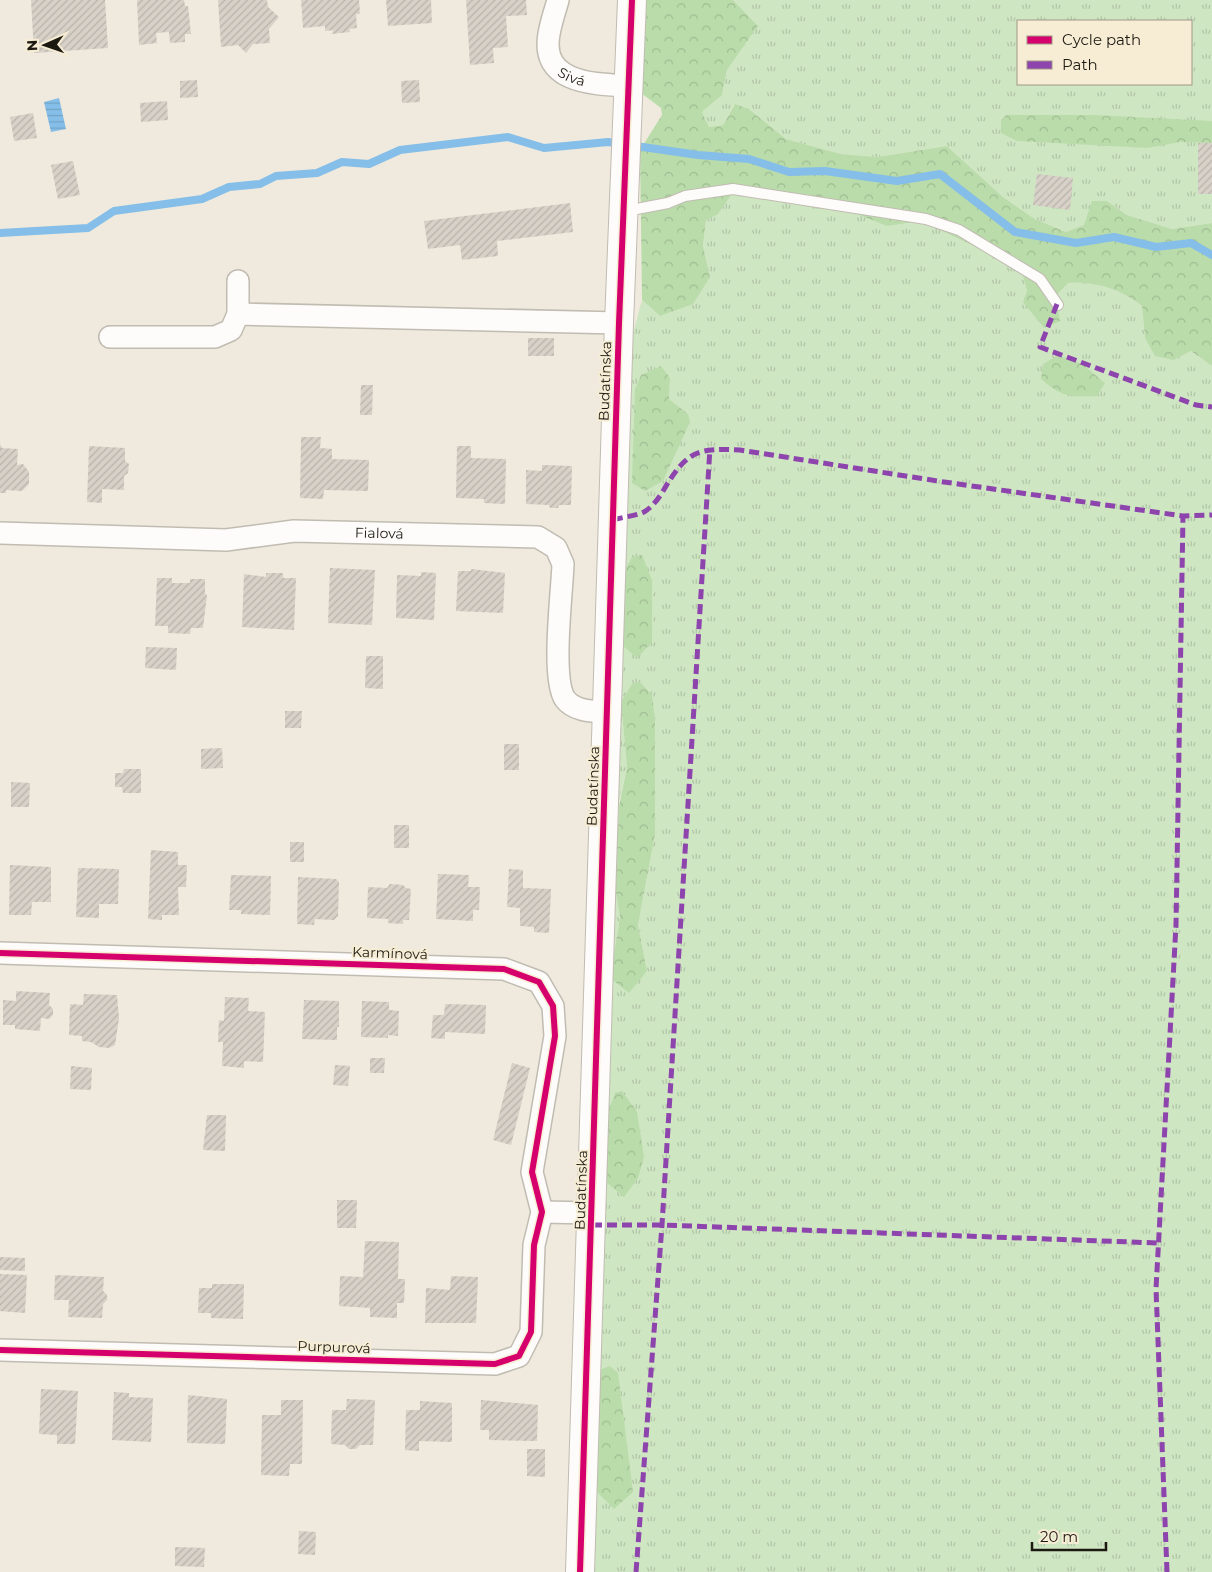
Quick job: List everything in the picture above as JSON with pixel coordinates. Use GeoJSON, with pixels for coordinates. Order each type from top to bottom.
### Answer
{"type":"FeatureCollection","features":[{"type":"Feature","properties":{"kind":"street","name":"Sivá"},"geometry":{"type":"LineString","coordinates":[[558,0],[548,35],[548,52],[554,65],[568,76],[586,84],[629,86]]}},
{"type":"Feature","properties":{"kind":"street","name":"Budatínska"},"geometry":{"type":"LineString","coordinates":[[580,1572],[619,323],[632,0]]}},
{"type":"Feature","properties":{"kind":"street"},"geometry":{"type":"LineString","coordinates":[[110,337],[215,337],[231,330],[238,314],[238,281]]}},
{"type":"Feature","properties":{"kind":"street"},"geometry":{"type":"LineString","coordinates":[[238,314],[619,323]]}},
{"type":"Feature","properties":{"kind":"street","name":"Fialová"},"geometry":{"type":"LineString","coordinates":[[0,533],[226,540],[294,530],[538,537],[556,548],[563,564],[558,680],[566,700],[579,710],[608,712]]}},
{"type":"Feature","properties":{"kind":"street","name":"Karmínová"},"geometry":{"type":"LineString","coordinates":[[0,953],[504,969],[539,982],[553,1006],[555,1036],[532,1172],[542,1212]]}},
{"type":"Feature","properties":{"kind":"street"},"geometry":{"type":"LineString","coordinates":[[542,1212],[592,1213]]}},
{"type":"Feature","properties":{"kind":"street","name":"Purpurová"},"geometry":{"type":"LineString","coordinates":[[0,1350],[495,1364],[519,1356],[530,1332],[534,1245],[542,1212]]}},
{"type":"Feature","properties":{"kind":"lane"},"geometry":{"type":"LineString","coordinates":[[624,211],[668,203],[685,196],[733,189],[926,219],[959,230],[1040,279],[1058,305]]}},
{"type":"Feature","properties":{"kind":"green space"},"geometry":{"type":"Polygon","coordinates":[[[645,0],[733,0],[758,26],[727,70],[722,95],[702,112],[709,127],[723,125],[735,104],[749,109],[786,139],[841,154],[877,157],[947,146],[1003,197],[1035,219],[1066,232],[1084,225],[1092,201],[1107,201],[1127,215],[1172,229],[1212,223],[1212,366],[1191,351],[1174,360],[1155,356],[1145,338],[1142,306],[1126,295],[1107,287],[1088,283],[1068,283],[1056,296],[1060,321],[1044,328],[1023,302],[1027,291],[1022,273],[974,246],[920,221],[887,226],[820,199],[756,188],[732,194],[718,214],[706,220],[703,246],[710,277],[693,304],[660,316],[642,300],[640,150],[662,115],[661,108],[641,93],[645,0]]]}},
{"type":"Feature","properties":{"kind":"green space"},"geometry":{"type":"Polygon","coordinates":[[[733,0],[1212,0],[1212,223],[1172,229],[1127,215],[1107,201],[1084,225],[1066,232],[1035,219],[1003,197],[947,146],[877,157],[841,154],[786,139],[749,109],[734,105],[723,125],[709,127],[702,112],[722,95],[727,70],[758,26],[733,0]]]}},
{"type":"Feature","properties":{"kind":"green space"},"geometry":{"type":"Polygon","coordinates":[[[1006,115],[1094,115],[1212,121],[1212,143],[1180,142],[1147,148],[1017,141],[1001,133],[1001,121],[1006,115]]]}},
{"type":"Feature","properties":{"kind":"green space"},"geometry":{"type":"Polygon","coordinates":[[[756,188],[920,221],[974,246],[1022,273],[1027,291],[1056,296],[1068,283],[1088,283],[1107,287],[1126,295],[1142,306],[1145,338],[1174,360],[1191,351],[1212,366],[1212,1572],[566,1572],[605,436],[642,300],[660,316],[710,277],[703,246],[706,220],[718,213],[732,194],[756,188]],[[670,378],[635,390],[688,414],[669,399],[670,378]],[[621,702],[627,767],[618,806],[615,888],[620,917],[610,978],[647,971],[638,925],[655,835],[621,702]]]}},
{"type":"Feature","properties":{"kind":"green space"},"geometry":{"type":"Polygon","coordinates":[[[1058,355],[1082,364],[1105,383],[1097,396],[1066,395],[1041,379],[1043,364],[1058,355]]]}},
{"type":"Feature","properties":{"kind":"green space"},"geometry":{"type":"Polygon","coordinates":[[[661,366],[670,378],[669,399],[688,414],[690,422],[663,481],[645,491],[632,483],[635,390],[641,375],[661,366]]]}},
{"type":"Feature","properties":{"kind":"green space"},"geometry":{"type":"Polygon","coordinates":[[[642,555],[652,580],[652,642],[637,658],[622,645],[622,575],[632,557],[642,555]]]}},
{"type":"Feature","properties":{"kind":"green space"},"geometry":{"type":"Polygon","coordinates":[[[640,682],[652,695],[655,720],[655,835],[638,925],[647,971],[629,993],[610,978],[620,917],[615,888],[619,806],[627,767],[621,702],[632,684],[640,682]]]}},
{"type":"Feature","properties":{"kind":"green space"},"geometry":{"type":"Polygon","coordinates":[[[622,1091],[637,1112],[644,1157],[638,1178],[624,1197],[606,1182],[606,1118],[615,1093],[622,1091]]]}},
{"type":"Feature","properties":{"kind":"green space"},"geometry":{"type":"Polygon","coordinates":[[[610,1366],[618,1373],[633,1492],[614,1509],[592,1487],[599,1370],[610,1366]]]}},
{"type":"Feature","properties":{"kind":"water"},"geometry":{"type":"Polygon","coordinates":[[[59,98],[66,129],[51,132],[44,102],[59,98]]]}},
{"type":"Feature","properties":{"kind":"building"},"geometry":{"type":"Polygon","coordinates":[[[31,0],[105,0],[108,48],[34,53],[31,0]]]}},
{"type":"Feature","properties":{"kind":"building"},"geometry":{"type":"Polygon","coordinates":[[[137,0],[184,0],[185,6],[188,6],[191,34],[185,34],[185,42],[170,43],[169,32],[156,33],[157,43],[139,45],[137,0]]]}},
{"type":"Feature","properties":{"kind":"building"},"geometry":{"type":"Polygon","coordinates":[[[218,0],[267,0],[268,7],[279,17],[269,29],[270,43],[253,44],[246,53],[238,45],[221,47],[218,0]]]}},
{"type":"Feature","properties":{"kind":"building"},"geometry":{"type":"Polygon","coordinates":[[[301,0],[359,0],[360,14],[356,14],[357,28],[349,29],[350,32],[332,34],[333,30],[325,31],[325,26],[303,28],[301,0]]]}},
{"type":"Feature","properties":{"kind":"building"},"geometry":{"type":"Polygon","coordinates":[[[386,0],[431,0],[432,23],[388,26],[386,0]]]}},
{"type":"Feature","properties":{"kind":"building"},"geometry":{"type":"Polygon","coordinates":[[[466,0],[526,0],[527,15],[506,16],[508,47],[493,48],[494,63],[470,65],[466,0]]]}},
{"type":"Feature","properties":{"kind":"building"},"geometry":{"type":"Polygon","coordinates":[[[197,80],[198,97],[180,98],[180,81],[197,80]]]}},
{"type":"Feature","properties":{"kind":"building"},"geometry":{"type":"Polygon","coordinates":[[[419,80],[420,102],[402,103],[401,81],[419,80]]]}},
{"type":"Feature","properties":{"kind":"building"},"geometry":{"type":"Polygon","coordinates":[[[167,101],[168,120],[141,122],[140,103],[167,101]]]}},
{"type":"Feature","properties":{"kind":"building"},"geometry":{"type":"Polygon","coordinates":[[[33,113],[37,138],[14,141],[10,117],[33,113]]]}},
{"type":"Feature","properties":{"kind":"building"},"geometry":{"type":"Polygon","coordinates":[[[1198,143],[1212,143],[1212,194],[1198,194],[1198,143]]]}},
{"type":"Feature","properties":{"kind":"building"},"geometry":{"type":"Polygon","coordinates":[[[73,161],[80,195],[58,199],[51,165],[73,161]]]}},
{"type":"Feature","properties":{"kind":"building"},"geometry":{"type":"Polygon","coordinates":[[[1037,174],[1073,178],[1070,210],[1033,205],[1037,174]]]}},
{"type":"Feature","properties":{"kind":"building"},"geometry":{"type":"Polygon","coordinates":[[[570,203],[573,232],[497,241],[498,256],[462,260],[460,245],[428,249],[424,221],[570,203]]]}},
{"type":"Feature","properties":{"kind":"building"},"geometry":{"type":"Polygon","coordinates":[[[528,338],[554,338],[554,356],[528,356],[528,338]]]}},
{"type":"Feature","properties":{"kind":"building"},"geometry":{"type":"Polygon","coordinates":[[[361,385],[373,385],[372,415],[360,415],[361,385]]]}},
{"type":"Feature","properties":{"kind":"building"},"geometry":{"type":"Polygon","coordinates":[[[301,437],[321,437],[320,448],[332,449],[332,459],[369,460],[368,491],[324,490],[323,499],[300,498],[301,437]]]}},
{"type":"Feature","properties":{"kind":"building"},"geometry":{"type":"Polygon","coordinates":[[[0,444],[2,448],[18,449],[17,465],[23,464],[29,472],[29,484],[22,491],[6,490],[6,493],[0,493],[0,444]]]}},
{"type":"Feature","properties":{"kind":"building"},"geometry":{"type":"Polygon","coordinates":[[[89,446],[125,448],[125,461],[129,464],[128,473],[124,476],[124,490],[102,489],[102,503],[87,502],[89,446]]]}},
{"type":"Feature","properties":{"kind":"building"},"geometry":{"type":"Polygon","coordinates":[[[457,446],[471,446],[471,458],[506,459],[505,504],[484,503],[484,499],[456,498],[457,446]]]}},
{"type":"Feature","properties":{"kind":"building"},"geometry":{"type":"Polygon","coordinates":[[[542,465],[572,466],[571,505],[559,505],[558,508],[550,508],[549,505],[526,504],[526,470],[542,471],[542,465]]]}},
{"type":"Feature","properties":{"kind":"building"},"geometry":{"type":"Polygon","coordinates":[[[330,568],[375,570],[372,625],[328,623],[330,568]]]}},
{"type":"Feature","properties":{"kind":"building"},"geometry":{"type":"Polygon","coordinates":[[[471,569],[505,573],[503,613],[456,611],[458,571],[471,571],[471,569]]]}},
{"type":"Feature","properties":{"kind":"building"},"geometry":{"type":"Polygon","coordinates":[[[421,572],[436,573],[434,620],[396,618],[397,575],[421,576],[421,572]]]}},
{"type":"Feature","properties":{"kind":"building"},"geometry":{"type":"Polygon","coordinates":[[[266,573],[283,573],[283,578],[296,578],[294,630],[242,627],[244,574],[266,577],[266,573]]]}},
{"type":"Feature","properties":{"kind":"building"},"geometry":{"type":"Polygon","coordinates":[[[157,578],[172,578],[172,583],[190,583],[190,579],[205,579],[205,594],[207,595],[203,628],[191,628],[190,634],[168,633],[168,626],[155,626],[157,578]]]}},
{"type":"Feature","properties":{"kind":"building"},"geometry":{"type":"Polygon","coordinates":[[[146,647],[177,648],[176,670],[145,668],[146,647]]]}},
{"type":"Feature","properties":{"kind":"building"},"geometry":{"type":"Polygon","coordinates":[[[366,656],[383,656],[383,689],[365,688],[366,656]]]}},
{"type":"Feature","properties":{"kind":"building"},"geometry":{"type":"Polygon","coordinates":[[[285,711],[302,711],[301,728],[285,728],[285,711]]]}},
{"type":"Feature","properties":{"kind":"building"},"geometry":{"type":"Polygon","coordinates":[[[504,744],[519,744],[519,770],[504,770],[504,744]]]}},
{"type":"Feature","properties":{"kind":"building"},"geometry":{"type":"Polygon","coordinates":[[[222,748],[223,768],[201,769],[201,749],[222,748]]]}},
{"type":"Feature","properties":{"kind":"building"},"geometry":{"type":"Polygon","coordinates":[[[124,769],[141,769],[141,793],[123,793],[122,787],[115,787],[115,773],[123,773],[124,769]]]}},
{"type":"Feature","properties":{"kind":"building"},"geometry":{"type":"Polygon","coordinates":[[[11,782],[30,783],[29,807],[11,807],[11,782]]]}},
{"type":"Feature","properties":{"kind":"building"},"geometry":{"type":"Polygon","coordinates":[[[394,825],[409,825],[409,848],[394,848],[394,825]]]}},
{"type":"Feature","properties":{"kind":"building"},"geometry":{"type":"Polygon","coordinates":[[[290,842],[304,842],[304,862],[290,862],[290,842]]]}},
{"type":"Feature","properties":{"kind":"building"},"geometry":{"type":"Polygon","coordinates":[[[151,850],[178,852],[178,865],[187,865],[186,887],[178,887],[179,915],[162,915],[162,920],[148,919],[151,850]]]}},
{"type":"Feature","properties":{"kind":"building"},"geometry":{"type":"Polygon","coordinates":[[[10,865],[51,867],[51,902],[32,902],[31,915],[9,915],[10,865]]]}},
{"type":"Feature","properties":{"kind":"building"},"geometry":{"type":"Polygon","coordinates":[[[78,868],[119,869],[118,904],[99,904],[99,918],[76,917],[78,868]]]}},
{"type":"Feature","properties":{"kind":"building"},"geometry":{"type":"Polygon","coordinates":[[[509,869],[523,870],[523,888],[551,889],[549,933],[534,932],[534,927],[520,926],[520,908],[507,907],[509,869]]]}},
{"type":"Feature","properties":{"kind":"building"},"geometry":{"type":"Polygon","coordinates":[[[438,874],[469,875],[468,887],[480,887],[479,910],[473,910],[473,921],[436,919],[438,874]]]}},
{"type":"Feature","properties":{"kind":"building"},"geometry":{"type":"Polygon","coordinates":[[[231,875],[271,876],[270,915],[241,914],[241,910],[229,910],[231,875]]]}},
{"type":"Feature","properties":{"kind":"building"},"geometry":{"type":"Polygon","coordinates":[[[298,877],[336,879],[339,882],[338,916],[334,920],[315,919],[314,925],[297,924],[298,877]]]}},
{"type":"Feature","properties":{"kind":"building"},"geometry":{"type":"Polygon","coordinates":[[[390,884],[403,885],[411,889],[409,920],[403,920],[403,924],[388,923],[388,919],[367,918],[368,887],[387,888],[390,884]]]}},
{"type":"Feature","properties":{"kind":"building"},"geometry":{"type":"Polygon","coordinates":[[[16,991],[50,993],[49,1005],[53,1009],[53,1015],[49,1019],[41,1018],[40,1031],[15,1029],[15,1025],[3,1025],[3,1000],[16,1001],[16,991]]]}},
{"type":"Feature","properties":{"kind":"building"},"geometry":{"type":"Polygon","coordinates":[[[84,994],[117,995],[119,1018],[115,1045],[109,1048],[99,1047],[91,1042],[82,1041],[82,1036],[69,1035],[70,1004],[83,1005],[84,994]]]}},
{"type":"Feature","properties":{"kind":"building"},"geometry":{"type":"Polygon","coordinates":[[[225,997],[249,998],[248,1011],[265,1012],[263,1062],[244,1061],[244,1068],[222,1066],[223,1042],[218,1042],[219,1020],[224,1021],[225,997]]]}},
{"type":"Feature","properties":{"kind":"building"},"geometry":{"type":"Polygon","coordinates":[[[304,1000],[339,1001],[337,1040],[302,1039],[304,1000]]]}},
{"type":"Feature","properties":{"kind":"building"},"geometry":{"type":"Polygon","coordinates":[[[362,1001],[389,1002],[389,1010],[399,1011],[398,1036],[388,1035],[388,1038],[361,1037],[362,1001]]]}},
{"type":"Feature","properties":{"kind":"building"},"geometry":{"type":"Polygon","coordinates":[[[445,1004],[486,1005],[485,1034],[445,1032],[445,1039],[431,1038],[433,1015],[444,1015],[445,1004]]]}},
{"type":"Feature","properties":{"kind":"building"},"geometry":{"type":"Polygon","coordinates":[[[370,1058],[385,1058],[384,1073],[370,1073],[370,1058]]]}},
{"type":"Feature","properties":{"kind":"building"},"geometry":{"type":"Polygon","coordinates":[[[512,1063],[530,1068],[511,1145],[493,1140],[512,1063]]]}},
{"type":"Feature","properties":{"kind":"building"},"geometry":{"type":"Polygon","coordinates":[[[335,1065],[350,1066],[348,1086],[333,1085],[335,1065]]]}},
{"type":"Feature","properties":{"kind":"building"},"geometry":{"type":"Polygon","coordinates":[[[71,1066],[92,1068],[91,1090],[70,1089],[71,1066]]]}},
{"type":"Feature","properties":{"kind":"building"},"geometry":{"type":"Polygon","coordinates":[[[207,1115],[226,1115],[225,1151],[203,1150],[207,1115]]]}},
{"type":"Feature","properties":{"kind":"building"},"geometry":{"type":"Polygon","coordinates":[[[337,1200],[357,1200],[356,1228],[337,1228],[337,1200]]]}},
{"type":"Feature","properties":{"kind":"building"},"geometry":{"type":"Polygon","coordinates":[[[365,1241],[399,1242],[398,1279],[405,1279],[404,1303],[397,1303],[397,1318],[370,1317],[370,1308],[339,1306],[340,1276],[363,1277],[365,1241]]]}},
{"type":"Feature","properties":{"kind":"building"},"geometry":{"type":"Polygon","coordinates":[[[0,1257],[25,1258],[25,1271],[0,1270],[0,1257]]]}},
{"type":"Feature","properties":{"kind":"building"},"geometry":{"type":"Polygon","coordinates":[[[0,1274],[27,1275],[25,1313],[0,1311],[0,1274]]]}},
{"type":"Feature","properties":{"kind":"building"},"geometry":{"type":"Polygon","coordinates":[[[55,1275],[104,1277],[103,1291],[107,1295],[107,1300],[103,1304],[102,1318],[68,1317],[69,1300],[54,1300],[55,1275]]]}},
{"type":"Feature","properties":{"kind":"building"},"geometry":{"type":"Polygon","coordinates":[[[451,1276],[478,1277],[476,1323],[425,1323],[426,1288],[450,1290],[451,1276]]]}},
{"type":"Feature","properties":{"kind":"building"},"geometry":{"type":"Polygon","coordinates":[[[212,1284],[244,1284],[243,1319],[211,1318],[211,1313],[198,1313],[199,1288],[212,1288],[212,1284]]]}},
{"type":"Feature","properties":{"kind":"building"},"geometry":{"type":"Polygon","coordinates":[[[41,1389],[78,1391],[75,1444],[57,1444],[57,1435],[39,1434],[41,1389]]]}},
{"type":"Feature","properties":{"kind":"building"},"geometry":{"type":"Polygon","coordinates":[[[114,1392],[129,1393],[129,1397],[153,1398],[151,1442],[112,1440],[114,1392]]]}},
{"type":"Feature","properties":{"kind":"building"},"geometry":{"type":"Polygon","coordinates":[[[188,1395],[227,1399],[225,1444],[187,1443],[188,1395]]]}},
{"type":"Feature","properties":{"kind":"building"},"geometry":{"type":"Polygon","coordinates":[[[347,1399],[375,1400],[373,1445],[360,1445],[356,1449],[349,1449],[345,1445],[331,1444],[332,1410],[346,1410],[347,1399]]]}},
{"type":"Feature","properties":{"kind":"building"},"geometry":{"type":"Polygon","coordinates":[[[281,1400],[303,1400],[302,1464],[290,1464],[289,1476],[261,1475],[262,1415],[281,1415],[281,1400]]]}},
{"type":"Feature","properties":{"kind":"building"},"geometry":{"type":"Polygon","coordinates":[[[481,1400],[538,1405],[537,1441],[489,1440],[489,1430],[480,1430],[481,1400]]]}},
{"type":"Feature","properties":{"kind":"building"},"geometry":{"type":"Polygon","coordinates":[[[420,1401],[452,1403],[452,1442],[419,1441],[419,1451],[405,1450],[406,1410],[420,1410],[420,1401]]]}},
{"type":"Feature","properties":{"kind":"building"},"geometry":{"type":"Polygon","coordinates":[[[527,1449],[545,1449],[545,1477],[527,1476],[527,1449]]]}},
{"type":"Feature","properties":{"kind":"building"},"geometry":{"type":"Polygon","coordinates":[[[299,1531],[316,1532],[315,1555],[298,1554],[299,1531]]]}},
{"type":"Feature","properties":{"kind":"building"},"geometry":{"type":"Polygon","coordinates":[[[175,1547],[205,1548],[204,1567],[175,1566],[175,1547]]]}},
{"type":"Feature","properties":{"kind":"waterway"},"geometry":{"type":"LineString","coordinates":[[0,233],[88,228],[114,211],[202,199],[229,187],[260,184],[276,176],[317,173],[342,162],[369,164],[400,150],[508,137],[544,148],[608,142],[698,155],[749,159],[789,172],[825,171],[897,181],[940,174],[1015,232],[1076,243],[1114,237],[1156,247],[1191,243],[1212,255]]}},
{"type":"Feature","properties":{"kind":"marked path"},"geometry":{"type":"LineString","coordinates":[[1057,304],[1040,347],[1196,405],[1212,407]]}},
{"type":"Feature","properties":{"kind":"marked path"},"geometry":{"type":"LineString","coordinates":[[636,1572],[662,1225],[710,448]]}},
{"type":"Feature","properties":{"kind":"marked path"},"geometry":{"type":"LineString","coordinates":[[613,520],[637,515],[648,510],[688,458],[704,451],[726,449],[1183,516],[1212,515]]}},
{"type":"Feature","properties":{"kind":"marked path"},"geometry":{"type":"LineString","coordinates":[[1167,1572],[1156,1289],[1176,925],[1183,516]]}},
{"type":"Feature","properties":{"kind":"marked path"},"geometry":{"type":"LineString","coordinates":[[592,1225],[662,1225],[1158,1243]]}},
{"type":"Feature","properties":{"kind":"cycle path"},"geometry":{"type":"LineString","coordinates":[[580,1572],[619,323],[632,0]]}},
{"type":"Feature","properties":{"kind":"cycle path"},"geometry":{"type":"LineString","coordinates":[[0,953],[504,969],[539,982],[553,1006],[555,1036],[532,1172],[542,1212],[534,1245],[531,1332],[519,1356],[495,1364],[0,1350]]}}]}
